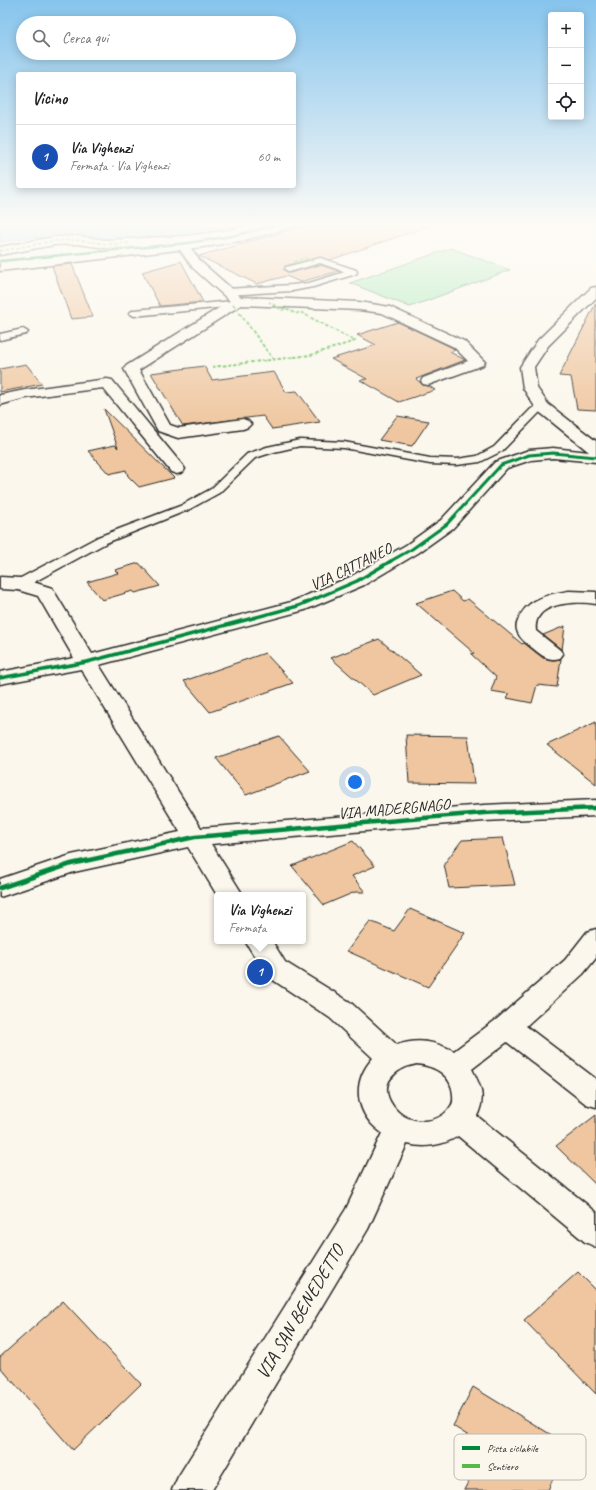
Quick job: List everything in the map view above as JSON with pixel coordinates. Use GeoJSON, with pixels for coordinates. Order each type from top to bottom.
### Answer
{"type":"FeatureCollection","features":[{"type":"Feature","properties":{"kind":"street"},"geometry":{"type":"LineString","coordinates":[[225,292],[233,299]]}},
{"type":"Feature","properties":{"kind":"street"},"geometry":{"type":"LineString","coordinates":[[595,292],[543,343],[527,367],[530,388],[542,407],[596,450]]}},
{"type":"Feature","properties":{"kind":"street"},"geometry":{"type":"LineString","coordinates":[[243,424],[178,433],[164,428],[131,369],[233,299],[359,306],[385,310],[459,344],[478,362],[428,381]]}},
{"type":"Feature","properties":{"kind":"street"},"geometry":{"type":"LineString","coordinates":[[0,400],[24,394],[107,383],[177,469]]}},
{"type":"Feature","properties":{"kind":"street","name":"VIA CATTANEO"},"geometry":{"type":"LineString","coordinates":[[0,678],[87,662],[298,606],[357,581],[412,549],[447,524],[501,465],[530,455],[553,453],[596,457]]}},
{"type":"Feature","properties":{"kind":"street"},"geometry":{"type":"LineString","coordinates":[[10,584],[45,592],[228,892]]}},
{"type":"Feature","properties":{"kind":"street"},"geometry":{"type":"LineString","coordinates":[[553,654],[528,632],[526,624],[536,607],[572,596],[596,598]]}},
{"type":"Feature","properties":{"kind":"street","name":"VIA MADERGNAGO"},"geometry":{"type":"LineString","coordinates":[[0,888],[71,864],[195,837],[484,813],[596,808]]}},
{"type":"Feature","properties":{"kind":"street"},"geometry":{"type":"LineString","coordinates":[[455,1066],[508,1027],[574,967],[596,939]]}},
{"type":"Feature","properties":{"kind":"street"},"geometry":{"type":"LineString","coordinates":[[260,944],[276,969],[340,1010],[392,1058]]}},
{"type":"Feature","properties":{"kind":"street"},"geometry":{"type":"LineString","coordinates":[[508,1027],[596,1095]]}},
{"type":"Feature","properties":{"kind":"street"},"geometry":{"type":"LineString","coordinates":[[417,1052],[431,1054],[444,1059],[455,1066],[466,1083],[468,1102],[460,1120],[450,1128],[425,1134],[411,1133],[399,1128],[383,1116],[374,1101],[373,1084],[379,1069],[392,1058],[417,1052]]}},
{"type":"Feature","properties":{"kind":"street"},"geometry":{"type":"LineString","coordinates":[[460,1120],[596,1232]]}},
{"type":"Feature","properties":{"kind":"street","name":"VIA SAN BENEDETTO"},"geometry":{"type":"LineString","coordinates":[[191,1490],[357,1219],[399,1128]]}},
{"type":"Feature","properties":{"kind":"lane"},"geometry":{"type":"LineString","coordinates":[[134,313],[274,292]]}},
{"type":"Feature","properties":{"kind":"lane"},"geometry":{"type":"LineString","coordinates":[[0,337],[23,332]]}},
{"type":"Feature","properties":{"kind":"lane"},"geometry":{"type":"LineString","coordinates":[[10,584],[102,540],[184,508],[214,490],[251,456],[271,449],[300,443],[344,445],[430,461],[456,462],[480,459],[498,449],[535,411],[542,407]]}},
{"type":"Feature","properties":{"kind":"green space"},"geometry":{"type":"Polygon","coordinates":[[[371,292],[452,292],[410,307],[371,292]]]}},
{"type":"Feature","properties":{"kind":"building"},"geometry":{"type":"Polygon","coordinates":[[[61,292],[83,292],[93,317],[71,319],[61,292]]]}},
{"type":"Feature","properties":{"kind":"building"},"geometry":{"type":"Polygon","coordinates":[[[152,292],[197,292],[203,302],[160,306],[152,292]]]}},
{"type":"Feature","properties":{"kind":"building"},"geometry":{"type":"Polygon","coordinates":[[[596,303],[596,410],[577,409],[571,377],[559,376],[596,303]]]}},
{"type":"Feature","properties":{"kind":"building"},"geometry":{"type":"Polygon","coordinates":[[[398,322],[453,348],[455,350],[450,352],[465,360],[416,379],[423,385],[429,386],[435,390],[399,402],[360,380],[367,379],[331,359],[376,345],[357,335],[398,322]]]}},
{"type":"Feature","properties":{"kind":"building"},"geometry":{"type":"Polygon","coordinates":[[[26,364],[42,384],[0,392],[0,369],[26,364]]]}},
{"type":"Feature","properties":{"kind":"building"},"geometry":{"type":"Polygon","coordinates":[[[204,366],[212,380],[274,372],[286,392],[297,391],[320,422],[272,429],[263,416],[183,426],[151,373],[204,366]]]}},
{"type":"Feature","properties":{"kind":"building"},"geometry":{"type":"Polygon","coordinates":[[[104,409],[174,478],[139,487],[128,476],[126,470],[109,474],[88,451],[115,445],[118,448],[104,409]]]}},
{"type":"Feature","properties":{"kind":"building"},"geometry":{"type":"Polygon","coordinates":[[[397,416],[429,421],[412,446],[379,440],[397,416]]]}},
{"type":"Feature","properties":{"kind":"building"},"geometry":{"type":"Polygon","coordinates":[[[139,563],[160,586],[135,593],[133,591],[102,600],[87,582],[118,573],[115,570],[139,563]]]}},
{"type":"Feature","properties":{"kind":"building"},"geometry":{"type":"Polygon","coordinates":[[[452,591],[463,601],[468,599],[522,644],[524,643],[543,658],[553,660],[561,659],[557,687],[537,685],[532,703],[507,698],[509,694],[491,691],[496,677],[471,654],[474,653],[416,603],[452,591]]]}},
{"type":"Feature","properties":{"kind":"building"},"geometry":{"type":"Polygon","coordinates":[[[565,626],[562,650],[543,635],[565,626]]]}},
{"type":"Feature","properties":{"kind":"building"},"geometry":{"type":"Polygon","coordinates":[[[379,639],[421,675],[373,695],[331,658],[379,639]]]}},
{"type":"Feature","properties":{"kind":"building"},"geometry":{"type":"Polygon","coordinates":[[[265,653],[293,683],[210,712],[184,681],[265,653]]]}},
{"type":"Feature","properties":{"kind":"building"},"geometry":{"type":"Polygon","coordinates":[[[596,722],[596,784],[547,745],[596,722]]]}},
{"type":"Feature","properties":{"kind":"building"},"geometry":{"type":"Polygon","coordinates":[[[406,735],[468,736],[474,784],[409,783],[406,735]]]}},
{"type":"Feature","properties":{"kind":"building"},"geometry":{"type":"Polygon","coordinates":[[[279,736],[310,771],[246,795],[216,758],[279,736]]]}},
{"type":"Feature","properties":{"kind":"building"},"geometry":{"type":"Polygon","coordinates":[[[503,838],[515,885],[449,888],[444,864],[462,840],[503,838]]]}},
{"type":"Feature","properties":{"kind":"building"},"geometry":{"type":"Polygon","coordinates":[[[353,841],[375,866],[352,876],[365,892],[355,892],[324,905],[292,866],[353,841]]]}},
{"type":"Feature","properties":{"kind":"building"},"geometry":{"type":"Polygon","coordinates":[[[410,909],[465,933],[428,987],[347,951],[370,921],[394,931],[410,909]]]}},
{"type":"Feature","properties":{"kind":"building"},"geometry":{"type":"Polygon","coordinates":[[[596,1115],[596,1185],[556,1146],[596,1115]]]}},
{"type":"Feature","properties":{"kind":"building"},"geometry":{"type":"Polygon","coordinates":[[[578,1272],[596,1290],[596,1394],[524,1320],[578,1272]]]}},
{"type":"Feature","properties":{"kind":"building"},"geometry":{"type":"Polygon","coordinates":[[[63,1301],[141,1384],[73,1450],[0,1367],[0,1357],[63,1301]]]}},
{"type":"Feature","properties":{"kind":"building"},"geometry":{"type":"Polygon","coordinates":[[[473,1387],[550,1434],[466,1434],[453,1426],[473,1387]]]}},
{"type":"Feature","properties":{"kind":"building"},"geometry":{"type":"Polygon","coordinates":[[[469,1480],[552,1480],[548,1490],[464,1490],[469,1480]]]}},
{"type":"Feature","properties":{"kind":"marked path"},"geometry":{"type":"LineString","coordinates":[[212,367],[311,355],[355,341],[300,312],[296,314],[286,308],[282,310],[269,302]]}},
{"type":"Feature","properties":{"kind":"marked path"},"geometry":{"type":"LineString","coordinates":[[233,304],[273,359]]}},
{"type":"Feature","properties":{"kind":"cycle path"},"geometry":{"type":"LineString","coordinates":[[0,678],[87,662],[298,606],[357,581],[412,549],[447,524],[501,465],[529,455],[553,453],[596,457]]}},
{"type":"Feature","properties":{"kind":"cycle path"},"geometry":{"type":"LineString","coordinates":[[0,888],[71,864],[195,837],[484,813],[596,808]]}},
{"type":"Feature","properties":{"kind":"place","name":"Via Vighenzi"},"geometry":{"type":"Point","coordinates":[260,972]}}]}
